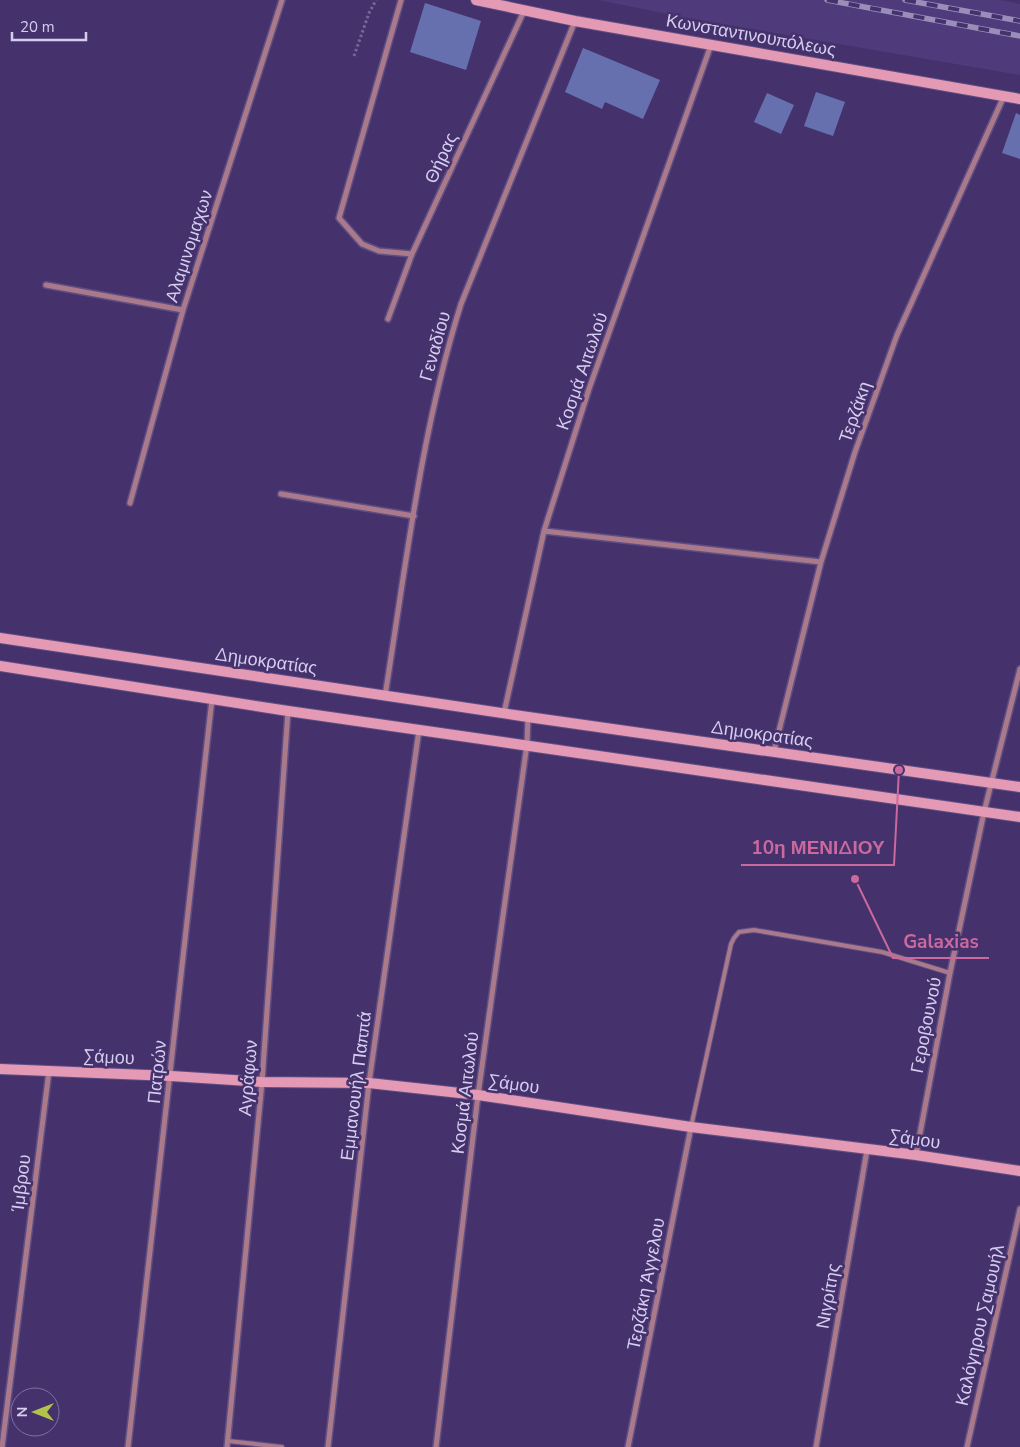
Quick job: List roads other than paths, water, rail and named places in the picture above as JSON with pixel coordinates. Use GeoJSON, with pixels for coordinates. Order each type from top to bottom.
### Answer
{"type":"FeatureCollection","features":[{"type":"Feature","properties":{"kind":"main road","name":"Κωνσταντινουπόλεως"},"geometry":{"type":"LineString","coordinates":[[476,0],[575,21],[1020,99]]}},
{"type":"Feature","properties":{"kind":"main road","name":"Δημοκρατίας"},"geometry":{"type":"LineString","coordinates":[[0,638],[504,714],[1020,786]]}},
{"type":"Feature","properties":{"kind":"main road"},"geometry":{"type":"LineString","coordinates":[[0,666],[288,711],[527,744],[1020,817]]}},
{"type":"Feature","properties":{"kind":"main road","name":"Σάμου"},"geometry":{"type":"LineString","coordinates":[[0,1069],[262,1082],[369,1083],[478,1095],[691,1127],[916,1155],[1020,1171]]}},
{"type":"Feature","properties":{"kind":"street","name":"Αλαμινομαχων"},"geometry":{"type":"LineString","coordinates":[[130,503],[183,310],[282,0]]}},
{"type":"Feature","properties":{"kind":"street"},"geometry":{"type":"LineString","coordinates":[[401,0],[339,218],[362,244],[379,251],[412,254]]}},
{"type":"Feature","properties":{"kind":"street","name":"Θήρας"},"geometry":{"type":"LineString","coordinates":[[388,319],[412,254],[524,11]]}},
{"type":"Feature","properties":{"kind":"street","name":"Γεναδίου"},"geometry":{"type":"LineString","coordinates":[[385,696],[414,516],[434,405],[447,350],[461,304],[575,21]]}},
{"type":"Feature","properties":{"kind":"street","name":"Κοσμά Αιτωλού"},"geometry":{"type":"LineString","coordinates":[[504,714],[544,531],[589,389],[711,45]]}},
{"type":"Feature","properties":{"kind":"street","name":"Τερζάκη"},"geometry":{"type":"LineString","coordinates":[[774,752],[821,562],[855,452],[897,335],[1004,96]]}},
{"type":"Feature","properties":{"kind":"street"},"geometry":{"type":"LineString","coordinates":[[46,286],[183,310]]}},
{"type":"Feature","properties":{"kind":"street"},"geometry":{"type":"LineString","coordinates":[[281,494],[414,516]]}},
{"type":"Feature","properties":{"kind":"street"},"geometry":{"type":"LineString","coordinates":[[544,531],[821,562]]}},
{"type":"Feature","properties":{"kind":"street"},"geometry":{"type":"LineString","coordinates":[[984,812],[1020,669]]}},
{"type":"Feature","properties":{"kind":"street","name":"Πατρών"},"geometry":{"type":"LineString","coordinates":[[128,1447],[212,699]]}},
{"type":"Feature","properties":{"kind":"street","name":"Αγράφων"},"geometry":{"type":"LineString","coordinates":[[228,1444],[262,1082],[288,711]]}},
{"type":"Feature","properties":{"kind":"street"},"geometry":{"type":"LineString","coordinates":[[527,744],[528,717]]}},
{"type":"Feature","properties":{"kind":"street","name":"Εμμανουήλ Παππά"},"geometry":{"type":"LineString","coordinates":[[328,1447],[369,1083],[419,730]]}},
{"type":"Feature","properties":{"kind":"street","name":"Κοσμά Αιτωλού"},"geometry":{"type":"LineString","coordinates":[[436,1447],[478,1095],[527,744]]}},
{"type":"Feature","properties":{"kind":"street","name":"Γεροβουνού"},"geometry":{"type":"LineString","coordinates":[[916,1155],[950,973],[984,812]]}},
{"type":"Feature","properties":{"kind":"street","name":"Ίμβρου"},"geometry":{"type":"LineString","coordinates":[[2,1447],[49,1071]]}},
{"type":"Feature","properties":{"kind":"street","name":"Τερζάκη Άγγελου"},"geometry":{"type":"LineString","coordinates":[[628,1447],[691,1127]]}},
{"type":"Feature","properties":{"kind":"street","name":"Νιγρίτης"},"geometry":{"type":"LineString","coordinates":[[816,1447],[867,1150]]}},
{"type":"Feature","properties":{"kind":"street","name":"Καλόγηρου Σαμουήλ"},"geometry":{"type":"LineString","coordinates":[[967,1447],[1020,1209]]}},
{"type":"Feature","properties":{"kind":"lane"},"geometry":{"type":"LineString","coordinates":[[691,1127],[731,944],[740,932],[754,930],[882,952],[950,973]]}},
{"type":"Feature","properties":{"kind":"lane"},"geometry":{"type":"LineString","coordinates":[[228,1444],[282,1447]]}},
{"type":"Feature","properties":{"kind":"railway"},"geometry":{"type":"LineString","coordinates":[[827,0],[1020,36]]}},
{"type":"Feature","properties":{"kind":"railway"},"geometry":{"type":"LineString","coordinates":[[905,0],[1020,21]]}},
{"type":"Feature","properties":{"kind":"place","name":"10η ΜΕΝΙΔΙΟΥ"},"geometry":{"type":"Point","coordinates":[899,770]}},
{"type":"Feature","properties":{"kind":"place","name":"Galaxias"},"geometry":{"type":"Point","coordinates":[855,879]}}]}
